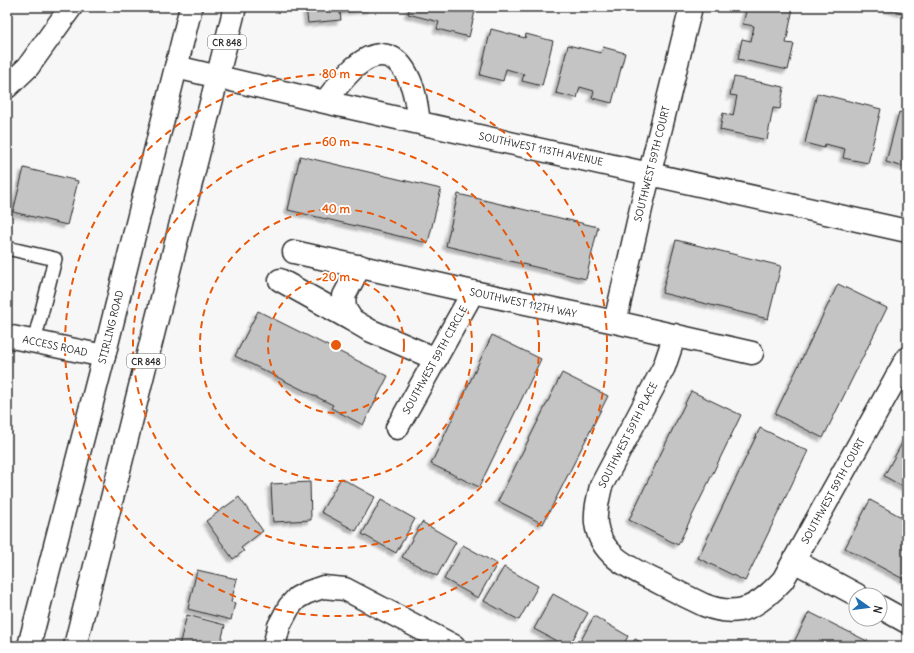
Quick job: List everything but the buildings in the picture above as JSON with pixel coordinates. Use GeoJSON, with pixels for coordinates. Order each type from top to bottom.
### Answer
{"type":"FeatureCollection","features":[{"type":"Feature","properties":{"kind":"street"},"geometry":{"type":"LineString","coordinates":[[7,87],[28,67],[71,7]]}},
{"type":"Feature","properties":{"kind":"street","name":"STIRLING ROAD"},"geometry":{"type":"LineString","coordinates":[[29,646],[104,356],[191,7]]}},
{"type":"Feature","properties":{"kind":"street","name":"CR 848"},"geometry":{"type":"LineString","coordinates":[[75,646],[235,7]]}},
{"type":"Feature","properties":{"kind":"street","name":"SOUTHWEST 59TH COURT"},"geometry":{"type":"LineString","coordinates":[[615,322],[691,7]]}},
{"type":"Feature","properties":{"kind":"street"},"geometry":{"type":"LineString","coordinates":[[325,102],[356,66],[371,56],[382,54],[390,56],[394,59],[405,72],[412,86],[419,122]]}},
{"type":"Feature","properties":{"kind":"street","name":"SOUTHWEST 113TH AVENUE"},"geometry":{"type":"LineString","coordinates":[[176,66],[325,102],[907,231]]}},
{"type":"Feature","properties":{"kind":"street","name":"SOUTHWEST 112TH WAY"},"geometry":{"type":"LineString","coordinates":[[294,252],[752,353]]}},
{"type":"Feature","properties":{"kind":"street"},"geometry":{"type":"LineString","coordinates":[[352,320],[345,309],[344,296],[360,266]]}},
{"type":"Feature","properties":{"kind":"street"},"geometry":{"type":"LineString","coordinates":[[280,280],[369,330],[436,359]]}},
{"type":"Feature","properties":{"kind":"street","name":"SOUTHWEST 59TH CIRCLE"},"geometry":{"type":"LineString","coordinates":[[397,428],[473,292]]}},
{"type":"Feature","properties":{"kind":"street","name":"SOUTHWEST 59TH PLACE"},"geometry":{"type":"LineString","coordinates":[[601,538],[596,524],[596,507],[601,486],[664,367],[675,335]]}},
{"type":"Feature","properties":{"kind":"street","name":"ACCESS ROAD"},"geometry":{"type":"LineString","coordinates":[[7,336],[104,356]]}},
{"type":"Feature","properties":{"kind":"street","name":"SOUTHWEST 59TH COURT"},"geometry":{"type":"LineString","coordinates":[[601,538],[611,553],[624,565],[704,606],[730,612],[758,603],[772,592],[783,580],[901,384],[907,358]]}},
{"type":"Feature","properties":{"kind":"street"},"geometry":{"type":"LineString","coordinates":[[794,561],[848,590]]}},
{"type":"Feature","properties":{"kind":"street"},"geometry":{"type":"LineString","coordinates":[[274,646],[279,626],[289,607],[297,598],[323,587],[345,589],[454,646]]}},
{"type":"Feature","properties":{"kind":"street"},"geometry":{"type":"LineString","coordinates":[[888,611],[907,622]]}},
{"type":"Feature","properties":{"kind":"lane"},"geometry":{"type":"LineString","coordinates":[[7,248],[55,259],[34,342]]}}]}
